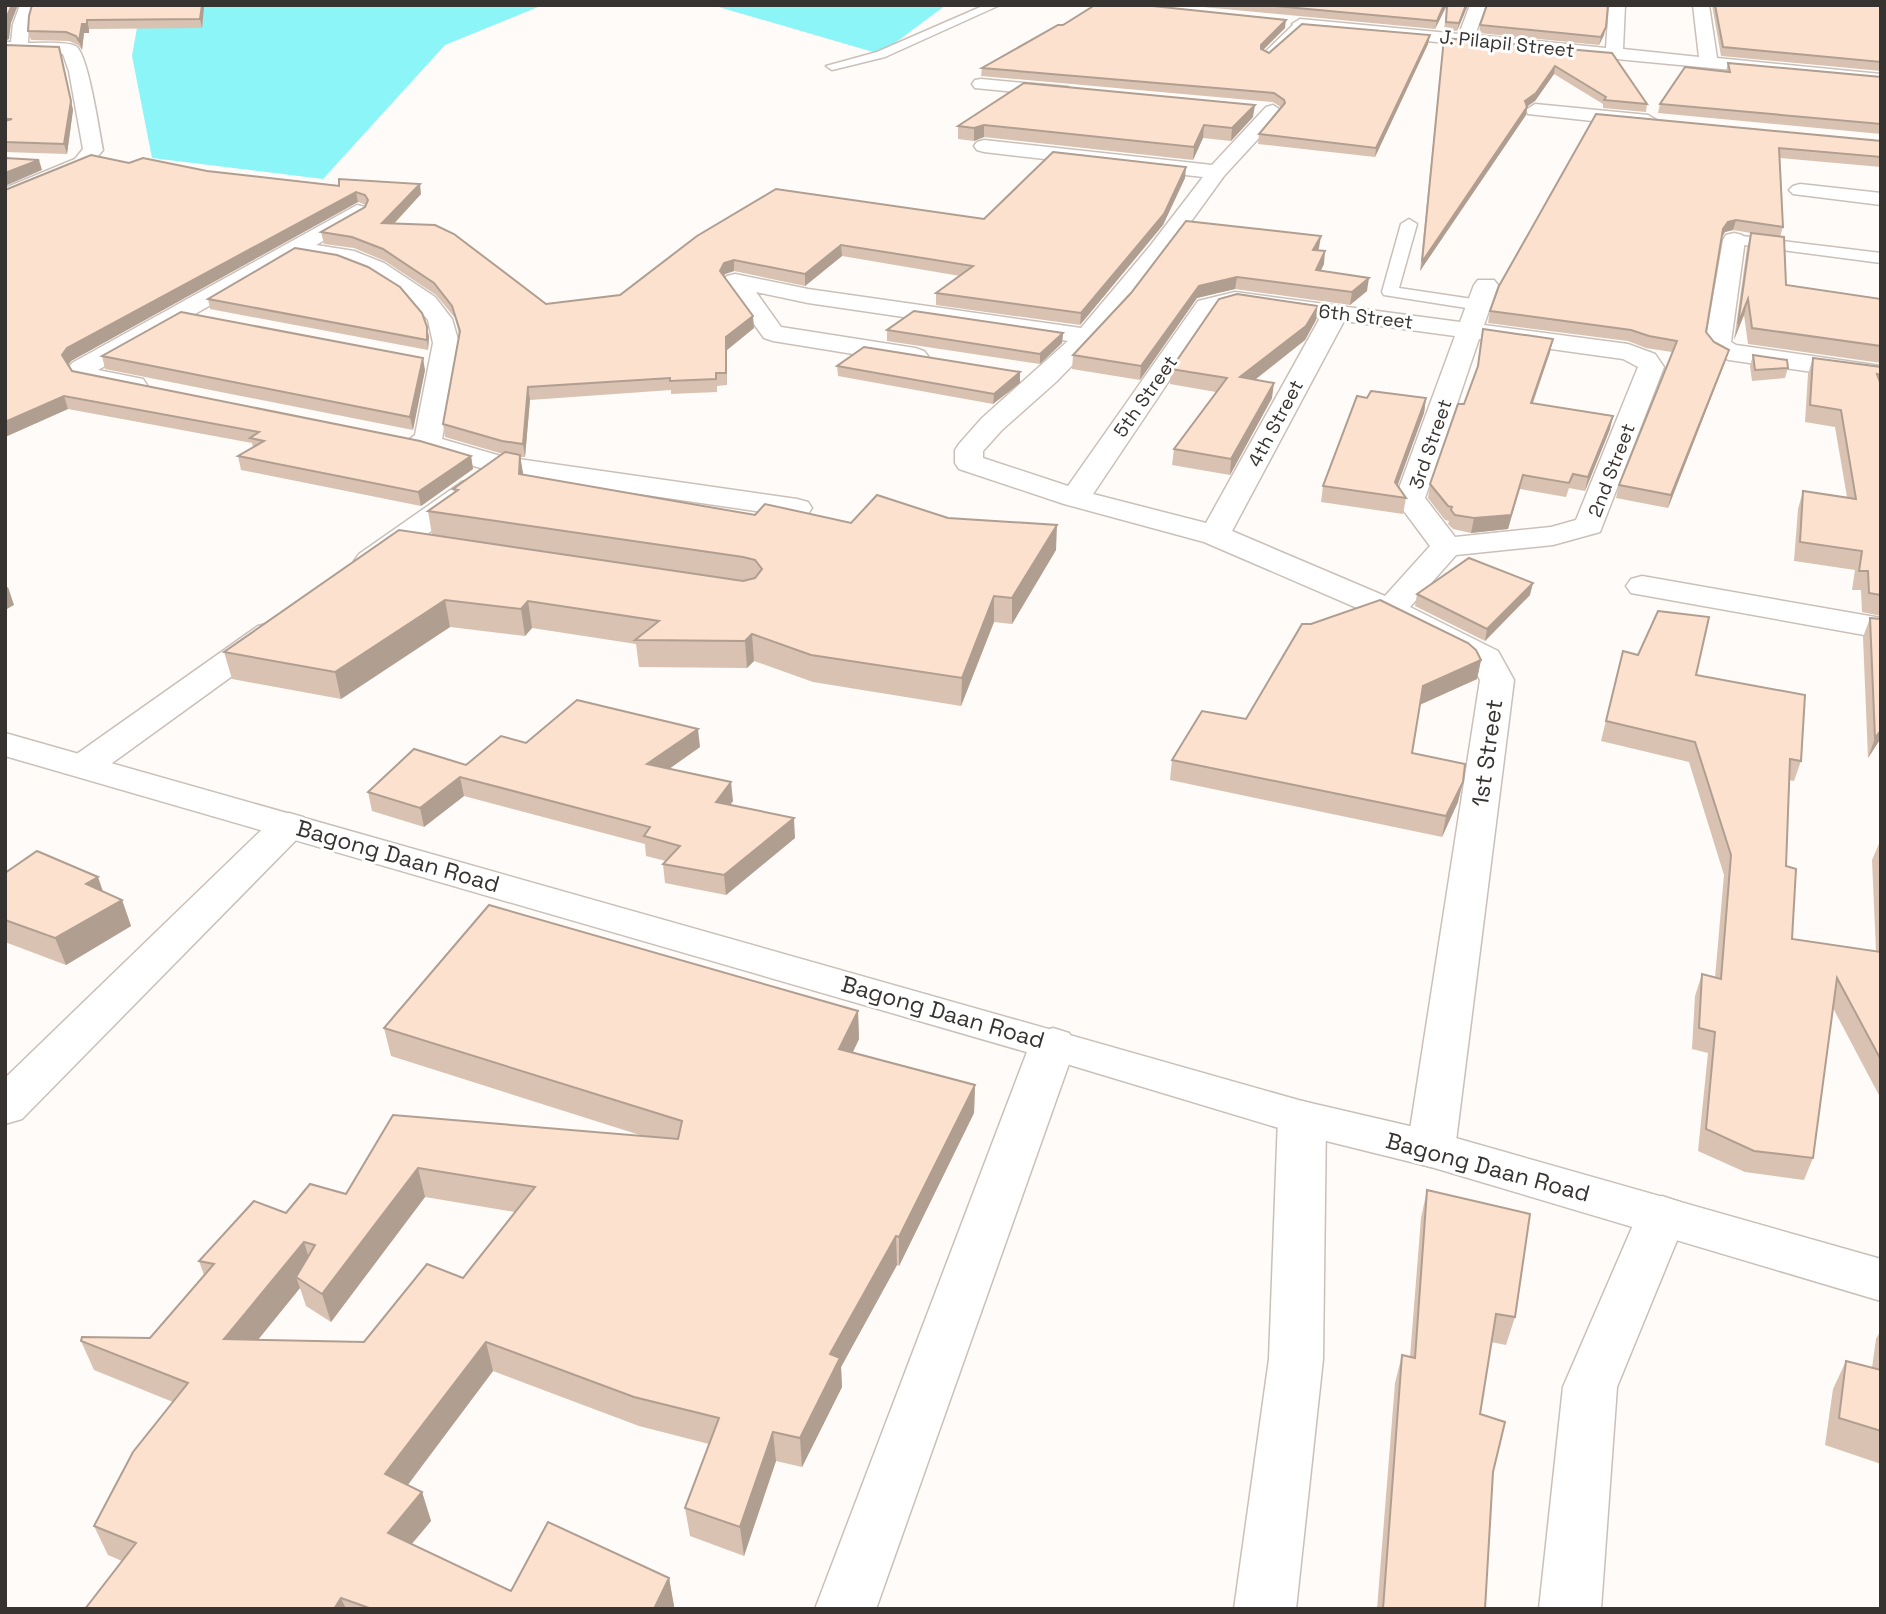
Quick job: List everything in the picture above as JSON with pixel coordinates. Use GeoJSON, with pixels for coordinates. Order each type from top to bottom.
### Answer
{"type":"FeatureCollection","features":[{"type":"Feature","properties":{"kind":"street"},"geometry":{"type":"LineString","coordinates":[[5,196],[82,163],[93,150],[78,71],[70,50],[12,47],[13,24],[28,5]]}},
{"type":"Feature","properties":{"kind":"street"},"geometry":{"type":"LineString","coordinates":[[1298,24],[1318,5]]}},
{"type":"Feature","properties":{"kind":"street"},"geometry":{"type":"LineString","coordinates":[[1465,38],[1478,5]]}},
{"type":"Feature","properties":{"kind":"street"},"geometry":{"type":"LineString","coordinates":[[1614,54],[1618,5]]}},
{"type":"Feature","properties":{"kind":"street"},"geometry":{"type":"LineString","coordinates":[[1701,5],[1709,63]]}},
{"type":"Feature","properties":{"kind":"street","name":"J. Pilapil Street"},"geometry":{"type":"LineString","coordinates":[[1298,24],[1881,79]]}},
{"type":"Feature","properties":{"kind":"street"},"geometry":{"type":"LineString","coordinates":[[54,71],[78,71]]}},
{"type":"Feature","properties":{"kind":"street"},"geometry":{"type":"LineString","coordinates":[[981,84],[1092,94]]}},
{"type":"Feature","properties":{"kind":"street"},"geometry":{"type":"LineString","coordinates":[[1021,372],[1047,376],[1087,336],[1158,251],[1217,172],[1273,111],[1245,109]]}},
{"type":"Feature","properties":{"kind":"street"},"geometry":{"type":"LineString","coordinates":[[1535,110],[1673,123]]}},
{"type":"Feature","properties":{"kind":"street"},"geometry":{"type":"LineString","coordinates":[[984,146],[1217,172]]}},
{"type":"Feature","properties":{"kind":"street"},"geometry":{"type":"LineString","coordinates":[[31,161],[82,163]]}},
{"type":"Feature","properties":{"kind":"street"},"geometry":{"type":"LineString","coordinates":[[1800,190],[1881,199]]}},
{"type":"Feature","properties":{"kind":"street"},"geometry":{"type":"LineString","coordinates":[[167,392],[85,375],[81,369],[357,212]]}},
{"type":"Feature","properties":{"kind":"street"},"geometry":{"type":"LineString","coordinates":[[1734,240],[1718,345],[1729,352],[1881,374]]}},
{"type":"Feature","properties":{"kind":"street"},"geometry":{"type":"LineString","coordinates":[[294,248],[346,256],[376,268],[426,302],[440,319],[446,343],[413,441],[502,466],[797,508]]}},
{"type":"Feature","properties":{"kind":"street"},"geometry":{"type":"LineString","coordinates":[[943,360],[773,333],[735,281],[808,296],[1087,336]]}},
{"type":"Feature","properties":{"kind":"street","name":"6th Street"},"geometry":{"type":"LineString","coordinates":[[1221,301],[1235,299],[1336,312],[1479,307],[1646,359]]}},
{"type":"Feature","properties":{"kind":"street","name":"5th Street"},"geometry":{"type":"LineString","coordinates":[[1075,498],[1207,306],[1221,301]]}},
{"type":"Feature","properties":{"kind":"street","name":"3rd Street"},"geometry":{"type":"LineString","coordinates":[[1447,547],[1410,499],[1479,307]]}},
{"type":"Feature","properties":{"kind":"street","name":"4th Street"},"geometry":{"type":"LineString","coordinates":[[1215,535],[1336,312]]}},
{"type":"Feature","properties":{"kind":"street"},"geometry":{"type":"LineString","coordinates":[[183,313],[210,318]]}},
{"type":"Feature","properties":{"kind":"street"},"geometry":{"type":"LineString","coordinates":[[414,357],[441,363]]}},
{"type":"Feature","properties":{"kind":"street","name":"2nd Street"},"geometry":{"type":"LineString","coordinates":[[1447,547],[1553,536],[1589,526],[1651,367],[1646,359]]}},
{"type":"Feature","properties":{"kind":"street","name":"1st Street"},"geometry":{"type":"LineString","coordinates":[[1047,376],[992,425],[969,450],[969,463],[1075,498],[1215,535],[1390,610],[1486,658],[1497,680],[1431,1149]]}},
{"type":"Feature","properties":{"kind":"street"},"geometry":{"type":"LineString","coordinates":[[341,582],[502,466]]}},
{"type":"Feature","properties":{"kind":"street"},"geometry":{"type":"LineString","coordinates":[[397,542],[437,548]]}},
{"type":"Feature","properties":{"kind":"street"},"geometry":{"type":"LineString","coordinates":[[1390,610],[1447,547]]}},
{"type":"Feature","properties":{"kind":"street"},"geometry":{"type":"LineString","coordinates":[[1642,586],[1881,628]]}},
{"type":"Feature","properties":{"kind":"street"},"geometry":{"type":"LineString","coordinates":[[84,766],[296,614]]}},
{"type":"Feature","properties":{"kind":"street","name":"Bagong Daan Road"},"geometry":{"type":"LineString","coordinates":[[5,744],[1053,1044],[1302,1118],[1431,1149],[1881,1280]]}},
{"type":"Feature","properties":{"kind":"street"},"geometry":{"type":"LineString","coordinates":[[5,1107],[289,825]]}},
{"type":"Feature","properties":{"kind":"street"},"geometry":{"type":"LineString","coordinates":[[845,1609],[1053,1044]]}},
{"type":"Feature","properties":{"kind":"street"},"geometry":{"type":"LineString","coordinates":[[1265,1609],[1296,1359],[1302,1118]]}},
{"type":"Feature","properties":{"kind":"street"},"geometry":{"type":"LineString","coordinates":[[1570,1609],[1590,1387],[1662,1216]]}},
{"type":"Feature","properties":{"kind":"lane"},"geometry":{"type":"LineString","coordinates":[[832,66],[881,55],[995,5]]}},
{"type":"Feature","properties":{"kind":"lane"},"geometry":{"type":"LineString","coordinates":[[1268,55],[1298,24]]}},
{"type":"Feature","properties":{"kind":"lane"},"geometry":{"type":"LineString","coordinates":[[1409,223],[1390,292],[1479,307]]}},
{"type":"Feature","properties":{"kind":"lane"},"geometry":{"type":"LineString","coordinates":[[1734,240],[1881,258]]}},
{"type":"Feature","properties":{"kind":"water"},"geometry":{"type":"Polygon","coordinates":[[[141,5],[543,5],[445,45],[323,179],[152,158],[132,56],[141,5]]]}},
{"type":"Feature","properties":{"kind":"water"},"geometry":{"type":"Polygon","coordinates":[[[712,5],[946,5],[880,54],[712,5]]]}},
{"type":"Feature","properties":{"kind":"building"},"geometry":{"type":"Polygon","coordinates":[[[5,5],[12,5],[5,31],[5,5]]]}},
{"type":"Feature","properties":{"kind":"building"},"geometry":{"type":"Polygon","coordinates":[[[32,5],[202,5],[200,19],[87,20],[87,24],[82,24],[79,41],[76,36],[66,32],[28,31],[32,5]]]}},
{"type":"Feature","properties":{"kind":"building"},"geometry":{"type":"Polygon","coordinates":[[[1095,5],[1143,5],[1286,20],[1261,45],[1261,49],[1269,53],[1302,24],[1430,35],[1376,148],[1259,134],[1285,103],[1274,93],[982,68],[1095,5]]]}},
{"type":"Feature","properties":{"kind":"building"},"geometry":{"type":"Polygon","coordinates":[[[1265,5],[1444,5],[1437,21],[1265,5]]]}},
{"type":"Feature","properties":{"kind":"building"},"geometry":{"type":"Polygon","coordinates":[[[1447,5],[1466,5],[1459,23],[1446,22],[1447,5]]]}},
{"type":"Feature","properties":{"kind":"building"},"geometry":{"type":"Polygon","coordinates":[[[1487,5],[1608,5],[1606,27],[1601,37],[1480,25],[1487,5]]]}},
{"type":"Feature","properties":{"kind":"building"},"geometry":{"type":"Polygon","coordinates":[[[1715,5],[1881,5],[1881,62],[1723,47],[1715,5]]]}},
{"type":"Feature","properties":{"kind":"building"},"geometry":{"type":"Polygon","coordinates":[[[1444,38],[1612,53],[1647,104],[1604,100],[1606,97],[1555,66],[1536,93],[1525,101],[1527,107],[1422,262],[1444,38]]]}},
{"type":"Feature","properties":{"kind":"building"},"geometry":{"type":"Polygon","coordinates":[[[5,45],[59,47],[71,101],[64,144],[5,142],[5,121],[12,119],[5,119],[5,45]]]}},
{"type":"Feature","properties":{"kind":"building"},"geometry":{"type":"Polygon","coordinates":[[[1728,63],[1881,77],[1881,124],[1660,104],[1685,67],[1730,72],[1728,63]]]}},
{"type":"Feature","properties":{"kind":"building"},"geometry":{"type":"Polygon","coordinates":[[[1024,83],[1255,105],[1232,128],[1204,125],[1194,147],[984,125],[974,128],[958,126],[1024,83]]]}},
{"type":"Feature","properties":{"kind":"building"},"geometry":{"type":"Polygon","coordinates":[[[1596,114],[1881,141],[1881,157],[1779,148],[1783,227],[1736,220],[1728,222],[1723,229],[1706,332],[1714,342],[1729,350],[1671,495],[1619,485],[1677,341],[1631,330],[1490,311],[1499,286],[1596,114]]]}},
{"type":"Feature","properties":{"kind":"building"},"geometry":{"type":"Polygon","coordinates":[[[1053,152],[1186,167],[1164,214],[1081,313],[936,293],[973,266],[841,245],[805,274],[734,260],[724,263],[720,271],[753,316],[726,337],[726,373],[716,373],[716,379],[670,381],[670,378],[528,387],[523,444],[502,441],[443,424],[460,331],[452,306],[434,283],[383,249],[352,237],[321,232],[365,207],[368,200],[365,195],[356,192],[67,348],[62,355],[72,371],[420,441],[471,456],[418,492],[238,456],[264,441],[250,438],[259,432],[64,396],[5,422],[5,190],[91,155],[129,163],[143,158],[207,171],[339,186],[339,179],[420,184],[382,223],[435,225],[454,234],[546,304],[620,295],[697,236],[776,189],[984,219],[1053,152]]]}},
{"type":"Feature","properties":{"kind":"building"},"geometry":{"type":"Polygon","coordinates":[[[5,158],[39,160],[5,173],[5,158]]]}},
{"type":"Feature","properties":{"kind":"building"},"geometry":{"type":"Polygon","coordinates":[[[1186,221],[1321,236],[1313,250],[1325,251],[1316,270],[1369,278],[1352,292],[1237,277],[1199,286],[1141,366],[1073,355],[1131,293],[1186,221]]]}},
{"type":"Feature","properties":{"kind":"building"},"geometry":{"type":"Polygon","coordinates":[[[1751,233],[1784,237],[1786,285],[1881,299],[1881,346],[1752,328],[1748,299],[1738,324],[1751,233]]]}},
{"type":"Feature","properties":{"kind":"building"},"geometry":{"type":"Polygon","coordinates":[[[295,248],[337,255],[368,267],[400,287],[422,313],[427,327],[427,340],[208,299],[295,248]]]}},
{"type":"Feature","properties":{"kind":"building"},"geometry":{"type":"Polygon","coordinates":[[[1237,294],[1318,306],[1306,326],[1240,377],[1274,383],[1231,459],[1174,449],[1227,378],[1171,369],[1219,299],[1237,294]]]}},
{"type":"Feature","properties":{"kind":"building"},"geometry":{"type":"Polygon","coordinates":[[[914,311],[1063,333],[1040,354],[887,330],[914,311]]]}},
{"type":"Feature","properties":{"kind":"building"},"geometry":{"type":"Polygon","coordinates":[[[181,312],[423,358],[410,417],[102,356],[181,312]]]}},
{"type":"Feature","properties":{"kind":"building"},"geometry":{"type":"Polygon","coordinates":[[[1483,329],[1553,339],[1531,403],[1613,416],[1588,477],[1573,474],[1569,483],[1523,475],[1511,515],[1474,518],[1455,515],[1452,507],[1448,506],[1430,484],[1458,404],[1464,404],[1478,366],[1483,329]]]}},
{"type":"Feature","properties":{"kind":"building"},"geometry":{"type":"Polygon","coordinates":[[[864,347],[1020,372],[994,394],[837,366],[864,347]]]}},
{"type":"Feature","properties":{"kind":"building"},"geometry":{"type":"Polygon","coordinates":[[[1753,355],[1787,360],[1788,368],[1755,370],[1753,355]]]}},
{"type":"Feature","properties":{"kind":"building"},"geometry":{"type":"Polygon","coordinates":[[[1813,358],[1881,367],[1881,375],[1877,374],[1881,385],[1881,595],[1869,593],[1868,571],[1859,571],[1862,551],[1800,542],[1803,491],[1856,499],[1841,410],[1810,405],[1813,358]]]}},
{"type":"Feature","properties":{"kind":"building"},"geometry":{"type":"Polygon","coordinates":[[[1371,391],[1426,398],[1395,482],[1406,498],[1323,486],[1357,396],[1367,398],[1371,391]]]}},
{"type":"Feature","properties":{"kind":"building"},"geometry":{"type":"Polygon","coordinates":[[[505,452],[520,455],[519,474],[755,515],[765,504],[851,523],[877,495],[948,518],[1057,525],[1012,598],[994,596],[962,678],[811,655],[752,634],[745,641],[635,640],[659,621],[528,601],[521,609],[445,600],[335,672],[224,652],[399,530],[743,581],[755,578],[762,569],[755,560],[743,557],[428,511],[458,490],[453,489],[505,452]]]}},
{"type":"Feature","properties":{"kind":"building"},"geometry":{"type":"Polygon","coordinates":[[[1469,558],[1533,583],[1487,629],[1417,594],[1469,558]]]}},
{"type":"Feature","properties":{"kind":"building"},"geometry":{"type":"Polygon","coordinates":[[[1380,600],[1468,643],[1476,650],[1481,660],[1423,686],[1412,753],[1465,764],[1463,782],[1446,816],[1172,760],[1202,711],[1246,719],[1302,624],[1311,624],[1380,600]]]}},
{"type":"Feature","properties":{"kind":"building"},"geometry":{"type":"Polygon","coordinates":[[[1658,611],[1709,617],[1696,675],[1805,695],[1801,761],[1790,759],[1786,866],[1796,869],[1792,939],[1881,952],[1881,1060],[1837,978],[1813,1158],[1754,1151],[1706,1129],[1715,1032],[1699,1028],[1702,974],[1721,979],[1731,855],[1695,742],[1606,721],[1623,651],[1638,655],[1658,611]]]}},
{"type":"Feature","properties":{"kind":"building"},"geometry":{"type":"Polygon","coordinates":[[[1870,618],[1881,619],[1881,730],[1875,738],[1870,618]]]}},
{"type":"Feature","properties":{"kind":"building"},"geometry":{"type":"Polygon","coordinates":[[[577,700],[698,729],[647,764],[731,782],[716,802],[794,818],[724,875],[663,864],[680,846],[644,836],[650,827],[460,777],[420,808],[368,792],[414,749],[466,765],[501,736],[526,743],[577,700]]]}},
{"type":"Feature","properties":{"kind":"building"},"geometry":{"type":"Polygon","coordinates":[[[37,851],[98,877],[86,884],[122,900],[55,938],[5,920],[5,873],[37,851]]]}},
{"type":"Feature","properties":{"kind":"building"},"geometry":{"type":"Polygon","coordinates":[[[489,905],[858,1011],[839,1049],[975,1085],[899,1237],[896,1236],[830,1354],[840,1358],[800,1438],[773,1432],[740,1527],[685,1508],[719,1418],[634,1397],[486,1342],[385,1474],[422,1492],[388,1533],[511,1591],[548,1522],[669,1578],[654,1609],[372,1609],[341,1598],[334,1609],[85,1609],[136,1543],[94,1526],[133,1452],[188,1383],[81,1341],[82,1337],[150,1338],[214,1264],[199,1261],[254,1201],[286,1213],[310,1184],[346,1194],[393,1115],[678,1139],[682,1121],[384,1028],[489,905]],[[418,1168],[322,1294],[296,1277],[315,1245],[304,1242],[224,1339],[364,1342],[427,1264],[463,1278],[535,1187],[418,1168]]]}},
{"type":"Feature","properties":{"kind":"building"},"geometry":{"type":"Polygon","coordinates":[[[1427,1190],[1530,1214],[1515,1317],[1496,1314],[1480,1414],[1505,1422],[1493,1472],[1485,1609],[1383,1609],[1402,1355],[1415,1358],[1427,1190]]]}},
{"type":"Feature","properties":{"kind":"building"},"geometry":{"type":"Polygon","coordinates":[[[1846,1361],[1881,1370],[1881,1431],[1839,1418],[1846,1361]]]}}]}
